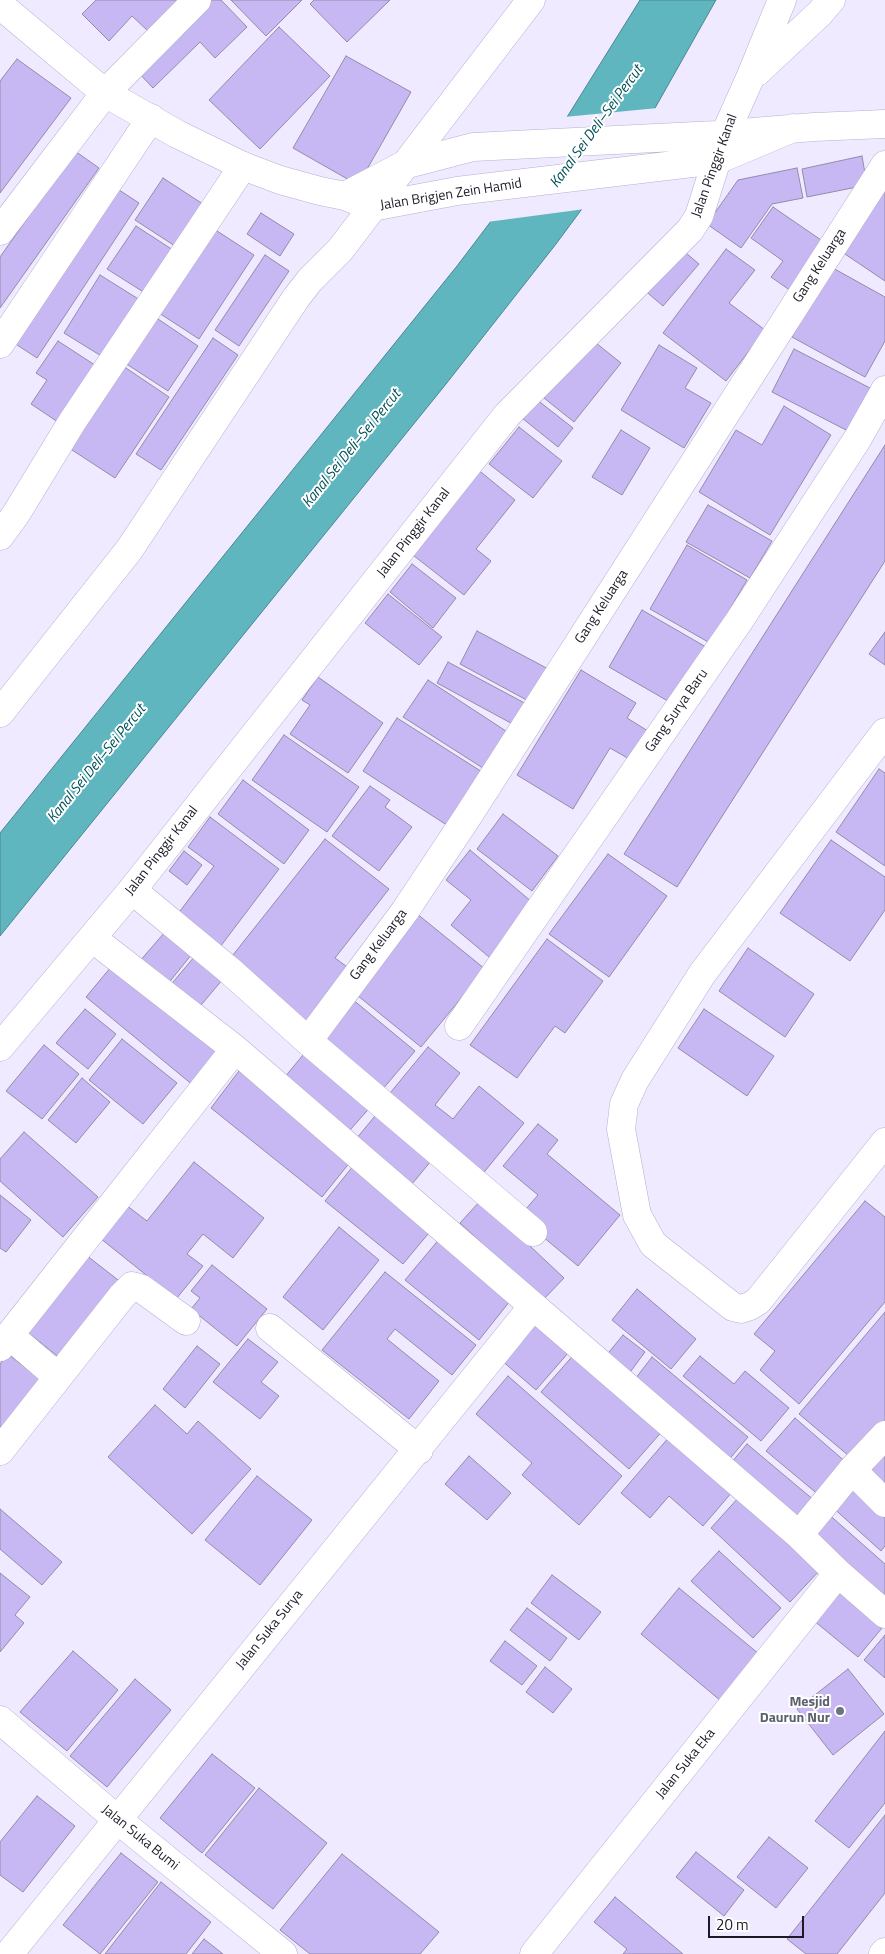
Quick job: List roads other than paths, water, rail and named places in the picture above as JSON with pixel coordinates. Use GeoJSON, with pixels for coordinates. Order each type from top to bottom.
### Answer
{"type":"FeatureCollection","features":[{"type":"Feature","properties":{"kind":"street"},"geometry":{"type":"LineString","coordinates":[[0,231],[105,93],[197,0]]}},
{"type":"Feature","properties":{"kind":"street"},"geometry":{"type":"LineString","coordinates":[[0,713],[129,550],[296,298],[310,280],[340,250],[530,0]]}},
{"type":"Feature","properties":{"kind":"street","name":"Jalan Pinggir Kanal"},"geometry":{"type":"LineString","coordinates":[[0,1047],[132,890],[507,415],[690,230],[699,216],[716,147],[750,78],[782,0]]}},
{"type":"Feature","properties":{"kind":"street"},"geometry":{"type":"LineString","coordinates":[[750,78],[820,13],[831,0]]}},
{"type":"Feature","properties":{"kind":"street","name":"Jalan Brigjen Zein Hamid"},"geometry":{"type":"LineString","coordinates":[[0,5],[105,93],[177,134],[243,166],[280,180],[345,196],[372,207],[716,147],[793,128],[885,124]]}},
{"type":"Feature","properties":{"kind":"street"},"geometry":{"type":"LineString","coordinates":[[0,344],[151,118]]}},
{"type":"Feature","properties":{"kind":"street","name":"Jalan Brigjen Zein Hamid"},"geometry":{"type":"LineString","coordinates":[[345,196],[404,165],[473,146],[716,147]]}},
{"type":"Feature","properties":{"kind":"street","name":"Gang Keluarga"},"geometry":{"type":"LineString","coordinates":[[308,1041],[405,911],[463,824],[885,165]]}},
{"type":"Feature","properties":{"kind":"street"},"geometry":{"type":"LineString","coordinates":[[0,536],[16,514],[72,422],[243,166]]}},
{"type":"Feature","properties":{"kind":"street","name":"Gang Surya Baru"},"geometry":{"type":"LineString","coordinates":[[459,1026],[739,621],[858,438],[885,390]]}},
{"type":"Feature","properties":{"kind":"street"},"geometry":{"type":"LineString","coordinates":[[885,732],[702,974],[635,1080],[624,1104],[621,1129],[637,1216],[653,1244],[733,1307],[741,1309],[758,1301],[885,1142]]}},
{"type":"Feature","properties":{"kind":"street"},"geometry":{"type":"LineString","coordinates":[[132,890],[229,970],[308,1041],[533,1232]]}},
{"type":"Feature","properties":{"kind":"street"},"geometry":{"type":"LineString","coordinates":[[92,938],[235,1049],[798,1535],[838,1574],[885,1614]]}},
{"type":"Feature","properties":{"kind":"street"},"geometry":{"type":"LineString","coordinates":[[58,1377],[5,1341],[235,1049]]}},
{"type":"Feature","properties":{"kind":"street"},"geometry":{"type":"LineString","coordinates":[[0,1451],[122,1296],[132,1286],[142,1289],[186,1320]]}},
{"type":"Feature","properties":{"kind":"street","name":"Jalan Suka Surya"},"geometry":{"type":"LineString","coordinates":[[9,1954],[270,1629],[419,1450],[533,1306]]}},
{"type":"Feature","properties":{"kind":"street"},"geometry":{"type":"LineString","coordinates":[[270,1328],[419,1450]]}},
{"type":"Feature","properties":{"kind":"street"},"geometry":{"type":"LineString","coordinates":[[798,1535],[852,1470],[885,1434]]}},
{"type":"Feature","properties":{"kind":"street"},"geometry":{"type":"LineString","coordinates":[[852,1470],[885,1503]]}},
{"type":"Feature","properties":{"kind":"street","name":"Jalan Suka Eka"},"geometry":{"type":"LineString","coordinates":[[534,1954],[838,1574]]}},
{"type":"Feature","properties":{"kind":"street","name":"Jalan Suka Bumi"},"geometry":{"type":"LineString","coordinates":[[0,1720],[118,1820],[283,1954]]}},
{"type":"Feature","properties":{"kind":"water","name":"Kanal Sei Deli–Sei Percut"},"geometry":{"type":"Polygon","coordinates":[[[640,0],[716,0],[650,117],[556,244],[446,384],[0,936],[0,833],[457,266],[554,138],[640,0]]]}},
{"type":"Feature","properties":{"kind":"place","name":"Mesjid Daurun Nur"},"geometry":{"type":"Point","coordinates":[840,1711]}}]}
